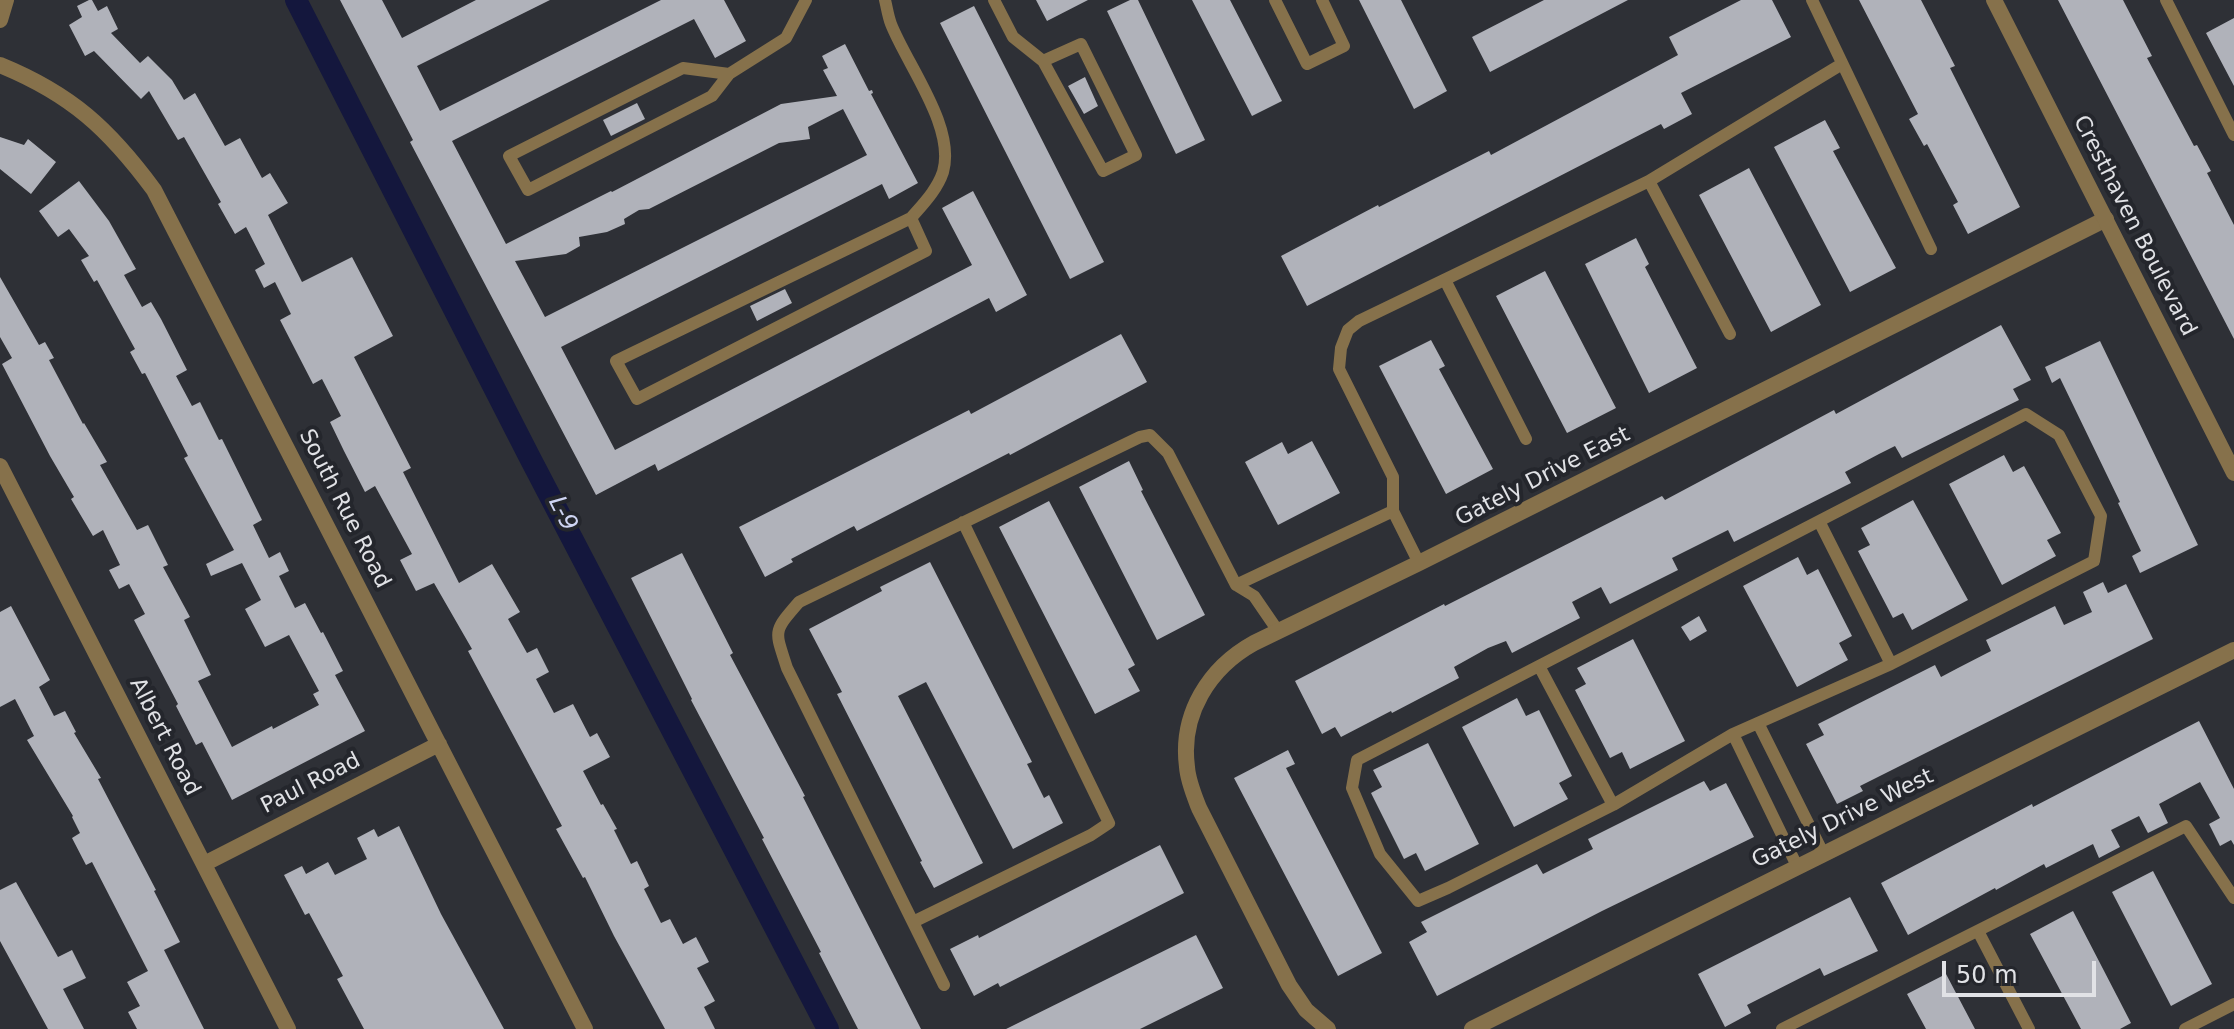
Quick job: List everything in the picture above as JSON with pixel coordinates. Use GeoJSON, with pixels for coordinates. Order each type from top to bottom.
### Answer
{"type":"FeatureCollection","features":[{"type":"Feature","properties":{"kind":"street"},"geometry":{"type":"LineString","coordinates":[[0,20],[6,0]]}},
{"type":"Feature","properties":{"kind":"street","name":"Cresthaven Boulevard"},"geometry":{"type":"LineString","coordinates":[[1994,0],[2234,473]]}},
{"type":"Feature","properties":{"kind":"street","name":"South Rue Road"},"geometry":{"type":"LineString","coordinates":[[0,65],[24,75],[86,114],[128,155],[154,190],[585,1029]]}},
{"type":"Feature","properties":{"kind":"street","name":"Gately Drive East"},"geometry":{"type":"LineString","coordinates":[[1328,1029],[1306,1010],[1289,985],[1199,808],[1190,783],[1186,753],[1189,723],[1200,695],[1217,670],[1241,650],[1278,631],[2106,219]]}},
{"type":"Feature","properties":{"kind":"street","name":"Albert Road"},"geometry":{"type":"LineString","coordinates":[[0,466],[288,1029]]}},
{"type":"Feature","properties":{"kind":"street","name":"Gately Drive West"},"geometry":{"type":"LineString","coordinates":[[1472,1029],[2234,650]]}},
{"type":"Feature","properties":{"kind":"street","name":"Paul Road"},"geometry":{"type":"LineString","coordinates":[[204,864],[439,744]]}},
{"type":"Feature","properties":{"kind":"lane"},"geometry":{"type":"LineString","coordinates":[[729,74],[683,68],[509,156],[528,190],[712,96],[729,74],[786,38],[806,0]]}},
{"type":"Feature","properties":{"kind":"lane"},"geometry":{"type":"LineString","coordinates":[[885,0],[890,22],[938,121],[944,146],[943,171],[931,195],[911,218],[616,361],[637,399],[926,251],[911,218]]}},
{"type":"Feature","properties":{"kind":"lane"},"geometry":{"type":"LineString","coordinates":[[994,0],[1013,37],[1043,61],[1103,171],[1136,155],[1081,44],[1043,61]]}},
{"type":"Feature","properties":{"kind":"lane"},"geometry":{"type":"LineString","coordinates":[[1275,0],[1307,64],[1344,46],[1322,0]]}},
{"type":"Feature","properties":{"kind":"lane"},"geometry":{"type":"LineString","coordinates":[[1812,0],[1931,249]]}},
{"type":"Feature","properties":{"kind":"lane"},"geometry":{"type":"LineString","coordinates":[[2166,0],[2234,135]]}},
{"type":"Feature","properties":{"kind":"lane"},"geometry":{"type":"LineString","coordinates":[[1419,563],[1393,511],[1393,477],[1339,369],[1341,348],[1348,330],[1359,321],[1649,181],[1842,64]]}},
{"type":"Feature","properties":{"kind":"lane"},"geometry":{"type":"LineString","coordinates":[[1649,181],[1730,334]]}},
{"type":"Feature","properties":{"kind":"lane"},"geometry":{"type":"LineString","coordinates":[[1445,280],[1526,439]]}},
{"type":"Feature","properties":{"kind":"lane"},"geometry":{"type":"LineString","coordinates":[[2026,414],[2059,435],[2101,516],[2094,561],[1891,664],[1733,734],[1613,805],[1418,901],[1380,854],[1352,788],[1357,760],[2026,414]]}},
{"type":"Feature","properties":{"kind":"lane"},"geometry":{"type":"LineString","coordinates":[[944,985],[787,668],[777,636],[781,622],[799,602],[1140,437],[1150,435],[1168,453],[1236,585],[1254,596],[1278,631]]}},
{"type":"Feature","properties":{"kind":"lane"},"geometry":{"type":"LineString","coordinates":[[1236,585],[1393,511]]}},
{"type":"Feature","properties":{"kind":"lane"},"geometry":{"type":"LineString","coordinates":[[1819,521],[1891,664]]}},
{"type":"Feature","properties":{"kind":"lane"},"geometry":{"type":"LineString","coordinates":[[913,922],[1091,835],[1109,823],[963,522]]}},
{"type":"Feature","properties":{"kind":"lane"},"geometry":{"type":"LineString","coordinates":[[1539,666],[1613,805]]}},
{"type":"Feature","properties":{"kind":"lane"},"geometry":{"type":"LineString","coordinates":[[1758,723],[1823,853]]}},
{"type":"Feature","properties":{"kind":"lane"},"geometry":{"type":"LineString","coordinates":[[1733,734],[1797,866]]}},
{"type":"Feature","properties":{"kind":"lane"},"geometry":{"type":"LineString","coordinates":[[1782,1029],[2186,826],[2234,898]]}},
{"type":"Feature","properties":{"kind":"lane"},"geometry":{"type":"LineString","coordinates":[[1978,931],[2029,1029]]}},
{"type":"Feature","properties":{"kind":"lane"},"geometry":{"type":"LineString","coordinates":[[2185,1029],[2234,1004]]}},
{"type":"Feature","properties":{"kind":"building"},"geometry":{"type":"Polygon","coordinates":[[[89,0],[98,11],[107,6],[118,29],[111,33],[140,63],[148,56],[172,80],[184,100],[195,93],[225,146],[240,138],[262,178],[270,173],[288,203],[268,215],[302,282],[352,257],[393,336],[354,357],[411,468],[403,472],[459,583],[492,564],[520,612],[508,619],[527,653],[537,648],[549,672],[536,679],[554,713],[573,704],[590,737],[597,733],[610,757],[583,771],[617,829],[614,830],[631,864],[637,861],[649,886],[644,889],[661,923],[670,919],[683,944],[696,937],[709,962],[697,968],[715,1001],[704,1007],[715,1029],[665,1029],[585,877],[556,829],[562,826],[468,651],[472,649],[434,583],[416,591],[400,560],[412,554],[375,486],[365,492],[344,451],[330,422],[341,416],[322,379],[313,384],[280,320],[291,314],[275,282],[264,288],[255,270],[265,264],[246,227],[235,234],[218,204],[221,202],[184,137],[178,140],[149,91],[141,99],[94,51],[85,56],[69,25],[82,17],[77,6],[89,0]]]}},
{"type":"Feature","properties":{"kind":"building"},"geometry":{"type":"Polygon","coordinates":[[[340,0],[382,0],[402,38],[476,0],[550,0],[417,66],[440,111],[661,0],[724,0],[746,41],[715,58],[694,19],[452,141],[506,244],[781,104],[837,96],[823,70],[828,68],[822,56],[845,44],[869,91],[872,90],[871,94],[918,183],[889,199],[882,184],[561,347],[615,450],[972,265],[942,208],[973,191],[1027,295],[996,312],[989,298],[658,471],[655,464],[596,495],[410,142],[413,140],[340,0]],[[843,109],[808,127],[810,139],[779,143],[649,209],[639,210],[624,219],[625,224],[607,232],[579,237],[580,246],[566,254],[515,261],[545,317],[867,155],[843,109]]]}},
{"type":"Feature","properties":{"kind":"building"},"geometry":{"type":"Polygon","coordinates":[[[1036,0],[1088,0],[1047,21],[1036,0]]]}},
{"type":"Feature","properties":{"kind":"building"},"geometry":{"type":"Polygon","coordinates":[[[1130,0],[1138,0],[1205,140],[1176,154],[1107,11],[1130,0]]]}},
{"type":"Feature","properties":{"kind":"building"},"geometry":{"type":"Polygon","coordinates":[[[1192,0],[1230,0],[1282,101],[1252,116],[1192,0]]]}},
{"type":"Feature","properties":{"kind":"building"},"geometry":{"type":"Polygon","coordinates":[[[1359,0],[1401,0],[1447,91],[1414,109],[1359,0]]]}},
{"type":"Feature","properties":{"kind":"building"},"geometry":{"type":"Polygon","coordinates":[[[1544,0],[1628,0],[1490,72],[1472,37],[1544,0]]]}},
{"type":"Feature","properties":{"kind":"building"},"geometry":{"type":"Polygon","coordinates":[[[1741,0],[1772,0],[1791,37],[1681,93],[1692,114],[1664,129],[1661,124],[1307,306],[1281,256],[1489,151],[1491,155],[1678,55],[1669,37],[1741,0]]]}},
{"type":"Feature","properties":{"kind":"building"},"geometry":{"type":"Polygon","coordinates":[[[1859,0],[1921,0],[1955,66],[1950,68],[2020,207],[1968,234],[1953,205],[1958,202],[1927,144],[1924,146],[1909,119],[1918,114],[1859,0]]]}},
{"type":"Feature","properties":{"kind":"building"},"geometry":{"type":"Polygon","coordinates":[[[2058,0],[2123,0],[2152,56],[2147,58],[2194,146],[2197,145],[2211,171],[2207,173],[2234,225],[2234,339],[2058,0]]]}},
{"type":"Feature","properties":{"kind":"building"},"geometry":{"type":"Polygon","coordinates":[[[974,6],[1104,262],[1070,279],[940,23],[974,6]]]}},
{"type":"Feature","properties":{"kind":"building"},"geometry":{"type":"Polygon","coordinates":[[[2234,18],[2234,86],[2206,33],[2234,18]]]}},
{"type":"Feature","properties":{"kind":"building"},"geometry":{"type":"Polygon","coordinates":[[[1085,77],[1098,106],[1084,114],[1068,86],[1085,77]]]}},
{"type":"Feature","properties":{"kind":"building"},"geometry":{"type":"Polygon","coordinates":[[[637,103],[645,119],[611,136],[603,120],[637,103]]]}},
{"type":"Feature","properties":{"kind":"building"},"geometry":{"type":"Polygon","coordinates":[[[1825,120],[1840,148],[1833,151],[1896,268],[1850,292],[1774,147],[1825,120]]]}},
{"type":"Feature","properties":{"kind":"building"},"geometry":{"type":"Polygon","coordinates":[[[0,137],[24,145],[28,139],[56,162],[31,194],[0,169],[0,137]]]}},
{"type":"Feature","properties":{"kind":"building"},"geometry":{"type":"Polygon","coordinates":[[[1749,168],[1821,305],[1771,332],[1699,195],[1749,168]]]}},
{"type":"Feature","properties":{"kind":"building"},"geometry":{"type":"Polygon","coordinates":[[[79,181],[109,221],[136,269],[124,275],[142,307],[151,302],[161,319],[187,370],[176,376],[192,406],[200,402],[219,440],[222,439],[262,520],[253,525],[269,558],[280,552],[289,571],[279,576],[295,608],[305,603],[323,632],[343,671],[335,675],[365,731],[232,800],[202,742],[196,745],[134,620],[145,614],[129,584],[119,589],[109,570],[120,565],[103,530],[93,536],[2,364],[12,358],[0,337],[0,277],[39,345],[45,342],[54,358],[49,360],[107,462],[100,465],[137,530],[148,525],[168,565],[163,567],[190,617],[184,620],[211,675],[198,681],[232,747],[319,705],[313,694],[319,691],[289,635],[265,647],[245,609],[261,600],[242,563],[211,576],[206,564],[234,550],[184,458],[188,456],[145,373],[142,374],[130,352],[135,349],[97,280],[94,282],[81,260],[89,256],[69,229],[58,237],[39,211],[79,181]]]}},
{"type":"Feature","properties":{"kind":"building"},"geometry":{"type":"Polygon","coordinates":[[[1636,238],[1649,264],[1645,267],[1697,368],[1649,393],[1585,264],[1636,238]]]}},
{"type":"Feature","properties":{"kind":"building"},"geometry":{"type":"Polygon","coordinates":[[[1545,271],[1616,408],[1567,433],[1496,296],[1545,271]]]}},
{"type":"Feature","properties":{"kind":"building"},"geometry":{"type":"Polygon","coordinates":[[[785,289],[792,303],[757,321],[750,306],[785,289]]]}},
{"type":"Feature","properties":{"kind":"building"},"geometry":{"type":"Polygon","coordinates":[[[2001,325],[2031,380],[2013,389],[2019,400],[1902,458],[1895,446],[1845,472],[1851,483],[1734,542],[1728,530],[1672,558],[1678,570],[1610,604],[1601,587],[1572,602],[1580,618],[1512,653],[1506,641],[1488,648],[1454,667],[1459,678],[1341,737],[1335,727],[1322,734],[1295,681],[1662,496],[1665,500],[1834,410],[1836,414],[2001,325]]]}},
{"type":"Feature","properties":{"kind":"building"},"geometry":{"type":"Polygon","coordinates":[[[1121,334],[1147,382],[857,531],[854,526],[791,559],[793,562],[765,577],[739,527],[969,410],[971,414],[1121,334]]]}},
{"type":"Feature","properties":{"kind":"building"},"geometry":{"type":"Polygon","coordinates":[[[1431,340],[1445,366],[1439,369],[1493,469],[1446,494],[1379,366],[1431,340]]]}},
{"type":"Feature","properties":{"kind":"building"},"geometry":{"type":"Polygon","coordinates":[[[2100,341],[2198,545],[2140,573],[2132,556],[2141,551],[2120,502],[2060,378],[2052,383],[2045,367],[2100,341]]]}},
{"type":"Feature","properties":{"kind":"building"},"geometry":{"type":"Polygon","coordinates":[[[1312,441],[1340,493],[1278,525],[1245,462],[1282,442],[1288,454],[1312,441]]]}},
{"type":"Feature","properties":{"kind":"building"},"geometry":{"type":"Polygon","coordinates":[[[2004,455],[2013,472],[2024,466],[2061,533],[2047,540],[2056,556],[2002,585],[1949,484],[2004,455]]]}},
{"type":"Feature","properties":{"kind":"building"},"geometry":{"type":"Polygon","coordinates":[[[1129,461],[1141,491],[1205,615],[1157,640],[1079,487],[1129,461]]]}},
{"type":"Feature","properties":{"kind":"building"},"geometry":{"type":"Polygon","coordinates":[[[1913,500],[1968,600],[1912,630],[1903,613],[1893,618],[1858,551],[1870,545],[1861,528],[1913,500]]]}},
{"type":"Feature","properties":{"kind":"building"},"geometry":{"type":"Polygon","coordinates":[[[1049,501],[1135,665],[1128,669],[1140,691],[1095,714],[999,527],[1049,501]]]}},
{"type":"Feature","properties":{"kind":"building"},"geometry":{"type":"Polygon","coordinates":[[[682,553],[733,653],[730,655],[805,796],[921,1029],[858,1029],[764,838],[691,700],[631,578],[682,553]]]}},
{"type":"Feature","properties":{"kind":"building"},"geometry":{"type":"Polygon","coordinates":[[[1798,557],[1807,575],[1818,569],[1852,636],[1839,643],[1848,660],[1797,687],[1743,586],[1798,557]]]}},
{"type":"Feature","properties":{"kind":"building"},"geometry":{"type":"Polygon","coordinates":[[[930,562],[1032,762],[1027,764],[1044,798],[1049,795],[1063,823],[1013,849],[926,682],[898,696],[983,863],[934,888],[837,694],[842,692],[809,629],[930,562]]]}},
{"type":"Feature","properties":{"kind":"building"},"geometry":{"type":"Polygon","coordinates":[[[2103,582],[2108,593],[2126,584],[2153,639],[1860,786],[1863,791],[1837,804],[1806,744],[1824,735],[1818,724],[1935,665],[1941,677],[1991,651],[1986,640],[2055,606],[2064,625],[2092,612],[2083,592],[2103,582]]]}},
{"type":"Feature","properties":{"kind":"building"},"geometry":{"type":"Polygon","coordinates":[[[11,606],[50,680],[39,687],[54,716],[65,711],[180,942],[164,950],[204,1029],[137,1029],[128,1012],[140,1006],[127,982],[148,971],[92,862],[86,865],[72,838],[80,833],[27,740],[34,736],[15,699],[0,707],[0,612],[11,606]]]}},
{"type":"Feature","properties":{"kind":"building"},"geometry":{"type":"Polygon","coordinates":[[[1699,616],[1707,631],[1690,641],[1681,627],[1699,616]]]}},
{"type":"Feature","properties":{"kind":"building"},"geometry":{"type":"Polygon","coordinates":[[[1633,639],[1685,741],[1630,769],[1622,752],[1610,758],[1575,690],[1586,684],[1577,668],[1633,639]]]}},
{"type":"Feature","properties":{"kind":"building"},"geometry":{"type":"Polygon","coordinates":[[[1517,698],[1526,716],[1539,710],[1572,776],[1559,783],[1568,799],[1514,827],[1462,727],[1517,698]]]}},
{"type":"Feature","properties":{"kind":"building"},"geometry":{"type":"Polygon","coordinates":[[[2199,721],[2234,789],[2234,845],[2231,840],[2220,846],[2209,824],[2220,818],[2200,782],[2159,804],[2168,823],[2148,833],[2139,816],[2111,830],[2120,847],[2099,858],[2093,844],[2046,868],[2044,864],[1995,888],[1908,935],[1881,883],[2199,721]]]}},
{"type":"Feature","properties":{"kind":"building"},"geometry":{"type":"Polygon","coordinates":[[[1428,743],[1479,844],[1425,871],[1416,853],[1404,859],[1371,793],[1382,787],[1373,770],[1428,743]]]}},
{"type":"Feature","properties":{"kind":"building"},"geometry":{"type":"Polygon","coordinates":[[[1288,750],[1295,764],[1286,768],[1382,953],[1338,976],[1234,778],[1288,750]]]}},
{"type":"Feature","properties":{"kind":"building"},"geometry":{"type":"Polygon","coordinates":[[[1704,781],[1710,791],[1726,783],[1754,837],[1437,996],[1409,942],[1427,932],[1421,922],[1537,864],[1543,874],[1593,849],[1588,839],[1704,781]]]}},
{"type":"Feature","properties":{"kind":"building"},"geometry":{"type":"Polygon","coordinates":[[[399,826],[441,914],[504,1029],[364,1029],[337,979],[343,976],[309,913],[305,915],[284,875],[302,866],[306,874],[328,862],[335,875],[367,859],[357,838],[374,829],[378,837],[399,826]]]}},
{"type":"Feature","properties":{"kind":"building"},"geometry":{"type":"Polygon","coordinates":[[[1160,845],[1184,893],[1000,987],[998,983],[974,996],[950,949],[978,935],[979,938],[1160,845]]]}},
{"type":"Feature","properties":{"kind":"building"},"geometry":{"type":"Polygon","coordinates":[[[2153,871],[2212,984],[2171,1006],[2112,892],[2153,871]]]}},
{"type":"Feature","properties":{"kind":"building"},"geometry":{"type":"Polygon","coordinates":[[[16,882],[58,957],[72,950],[86,978],[63,989],[84,1029],[48,1029],[0,941],[0,890],[16,882]]]}},
{"type":"Feature","properties":{"kind":"building"},"geometry":{"type":"Polygon","coordinates":[[[1850,897],[1878,951],[1824,976],[1820,968],[1747,1005],[1751,1013],[1725,1027],[1698,974],[1850,897]]]}},
{"type":"Feature","properties":{"kind":"building"},"geometry":{"type":"Polygon","coordinates":[[[2073,911],[2131,1023],[2120,1029],[2081,1029],[2030,934],[2073,911]]]}},
{"type":"Feature","properties":{"kind":"building"},"geometry":{"type":"Polygon","coordinates":[[[1196,935],[1223,988],[1140,1029],[1006,1029],[1196,935]]]}},
{"type":"Feature","properties":{"kind":"building"},"geometry":{"type":"Polygon","coordinates":[[[1946,974],[1975,1029],[1926,1029],[1907,994],[1946,974]]]}},
{"type":"Feature","properties":{"kind":"waterway","name":"L-9"},"geometry":{"type":"LineString","coordinates":[[296,0],[529,456],[828,1029]]}}]}
